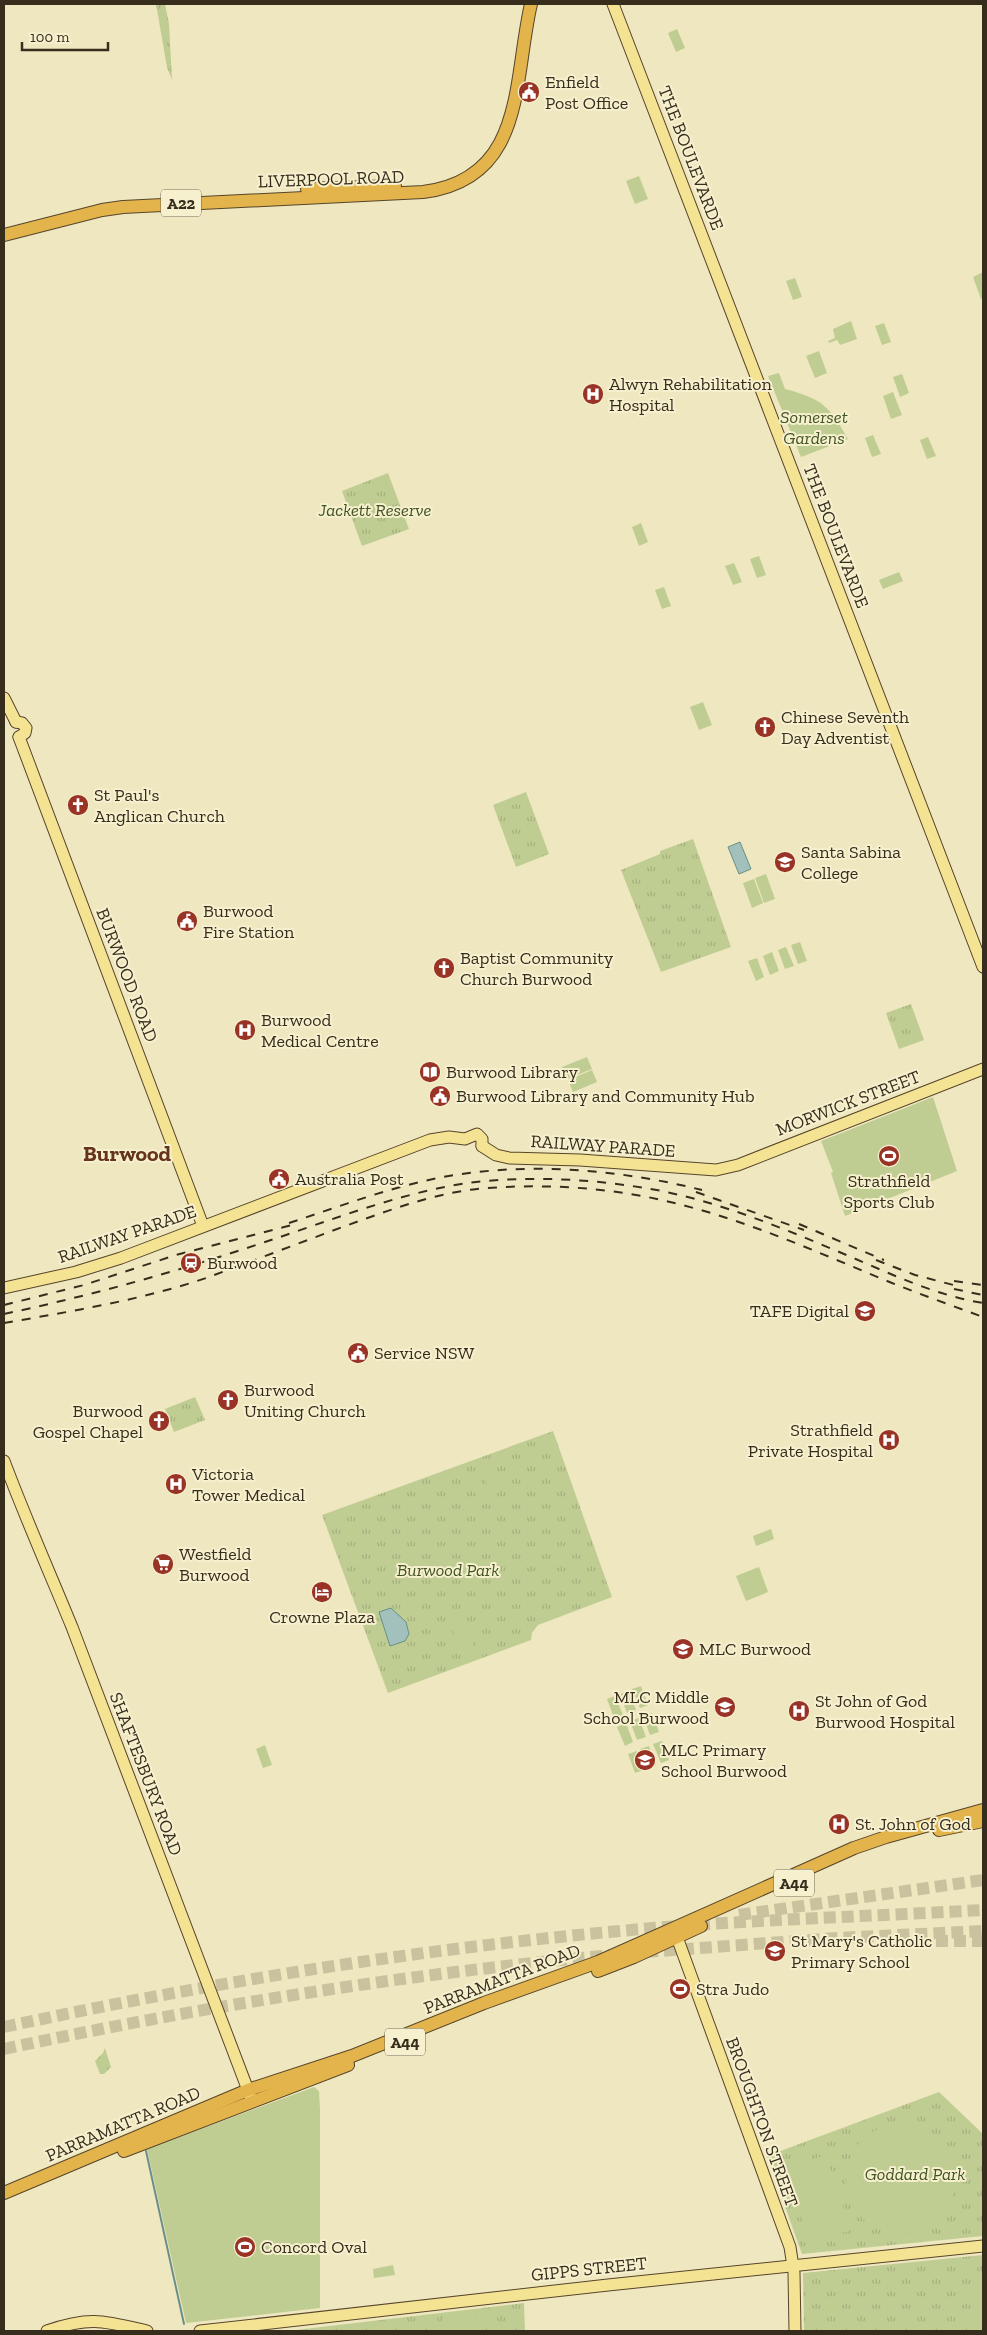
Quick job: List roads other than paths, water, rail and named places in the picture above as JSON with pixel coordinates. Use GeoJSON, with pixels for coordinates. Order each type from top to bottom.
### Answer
{"type":"FeatureCollection","features":[{"type":"Feature","properties":{"kind":"highway","name":"LIVERPOOL ROAD"},"geometry":{"type":"LineString","coordinates":[[4,228],[113,201],[189,195],[412,185],[450,178],[474,164],[489,148],[502,122],[524,4]]}},
{"type":"Feature","properties":{"kind":"highway","name":"LIVERPOOL ROAD"},"geometry":{"type":"LineString","coordinates":[[4,235],[97,211],[123,207],[423,192],[452,186],[482,168],[498,149],[506,134],[514,101],[531,4]]}},
{"type":"Feature","properties":{"kind":"highway","name":"PARRAMATTA ROAD"},"geometry":{"type":"LineString","coordinates":[[4,2193],[250,2096],[287,2090],[497,2005],[624,1961],[854,1848],[886,1836],[983,1810]]}},
{"type":"Feature","properties":{"kind":"highway","name":"PARRAMATTA ROAD"},"geometry":{"type":"LineString","coordinates":[[676,1934],[867,1851],[900,1840],[983,1821]]}},
{"type":"Feature","properties":{"kind":"highway","name":"PARRAMATTA ROAD"},"geometry":{"type":"LineString","coordinates":[[4,2201],[179,2124]]}},
{"type":"Feature","properties":{"kind":"main road","name":"THE BOULEVARDE"},"geometry":{"type":"LineString","coordinates":[[613,5],[983,967]]}},
{"type":"Feature","properties":{"kind":"main road","name":"BURWOOD ROAD"},"geometry":{"type":"LineString","coordinates":[[4,698],[16,722],[22,723],[26,728],[24,734],[19,736],[203,1226]]}},
{"type":"Feature","properties":{"kind":"main road","name":"MORWICK STREET"},"geometry":{"type":"LineString","coordinates":[[725,1169],[983,1069]]}},
{"type":"Feature","properties":{"kind":"main road","name":"RAILWAY PARADE"},"geometry":{"type":"LineString","coordinates":[[4,1288],[98,1265],[259,1206],[273,1205],[432,1145],[469,1141],[475,1149],[482,1146],[496,1155],[509,1158],[580,1160],[704,1170],[725,1169]]}},
{"type":"Feature","properties":{"kind":"main road","name":"SHAFTESBURY ROAD"},"geometry":{"type":"LineString","coordinates":[[4,1461],[34,1540],[43,1556],[72,1627],[250,2096]]}},
{"type":"Feature","properties":{"kind":"main road","name":"BROUGHTON STREET"},"geometry":{"type":"LineString","coordinates":[[676,1934],[790,2247],[793,2265],[795,2331]]}},
{"type":"Feature","properties":{"kind":"main road","name":"GIPPS STREET"},"geometry":{"type":"LineString","coordinates":[[200,2331],[793,2265],[983,2246]]}},
{"type":"Feature","properties":{"kind":"main road"},"geometry":{"type":"LineString","coordinates":[[47,2331],[67,2324],[88,2320],[114,2322],[147,2331]]}},
{"type":"Feature","properties":{"kind":"water"},"geometry":{"type":"Polygon","coordinates":[[[740,842],[751,869],[739,874],[728,847],[740,842]]]}},
{"type":"Feature","properties":{"kind":"water"},"geometry":{"type":"Polygon","coordinates":[[[391,1608],[406,1622],[409,1634],[405,1641],[390,1646],[379,1612],[391,1608]]]}},
{"type":"Feature","properties":{"kind":"waterway"},"geometry":{"type":"LineString","coordinates":[[146,2151],[184,2324]]}},
{"type":"Feature","properties":{"kind":"tunnel"},"geometry":{"type":"LineString","coordinates":[[739,1915],[983,1880]]}},
{"type":"Feature","properties":{"kind":"tunnel"},"geometry":{"type":"LineString","coordinates":[[4,2027],[250,1979],[416,1954],[499,1944],[706,1924],[983,1910]]}},
{"type":"Feature","properties":{"kind":"tunnel"},"geometry":{"type":"LineString","coordinates":[[646,1952],[837,1938],[983,1931]]}},
{"type":"Feature","properties":{"kind":"tunnel"},"geometry":{"type":"LineString","coordinates":[[936,1941],[983,1941]]}},
{"type":"Feature","properties":{"kind":"tunnel"},"geometry":{"type":"LineString","coordinates":[[4,2049],[79,2033],[306,1993],[459,1972],[612,1955]]}},
{"type":"Feature","properties":{"kind":"railway"},"geometry":{"type":"LineString","coordinates":[[289,1223],[363,1198],[419,1182],[471,1173],[504,1170],[537,1169],[604,1172],[702,1190]]}},
{"type":"Feature","properties":{"kind":"railway"},"geometry":{"type":"LineString","coordinates":[[4,1314],[103,1291],[168,1273],[370,1207],[423,1192],[476,1182],[518,1179],[582,1181],[624,1185],[696,1199],[771,1224],[929,1289],[983,1303]]}},
{"type":"Feature","properties":{"kind":"railway"},"geometry":{"type":"LineString","coordinates":[[4,1323],[107,1304],[184,1285],[395,1208],[427,1199],[460,1191],[525,1186],[623,1193],[699,1209],[783,1238],[983,1317]]}},
{"type":"Feature","properties":{"kind":"railway"},"geometry":{"type":"LineString","coordinates":[[696,1192],[804,1230]]}},
{"type":"Feature","properties":{"kind":"railway"},"geometry":{"type":"LineString","coordinates":[[4,1305],[84,1285],[176,1255],[296,1224]]}},
{"type":"Feature","properties":{"kind":"railway"},"geometry":{"type":"LineString","coordinates":[[799,1224],[884,1260]]}},
{"type":"Feature","properties":{"kind":"railway"},"geometry":{"type":"LineString","coordinates":[[876,1260],[915,1275],[961,1287]]}},
{"type":"Feature","properties":{"kind":"railway"},"geometry":{"type":"LineString","coordinates":[[954,1281],[983,1285]]}},
{"type":"Feature","properties":{"kind":"railway"},"geometry":{"type":"LineString","coordinates":[[954,1289],[983,1295]]}},
{"type":"Feature","properties":{"kind":"place","name":"Enfield Post Office"},"geometry":{"type":"Point","coordinates":[529,92]}},
{"type":"Feature","properties":{"kind":"place","name":"Alwyn Rehabilitation Hospital"},"geometry":{"type":"Point","coordinates":[593,394]}},
{"type":"Feature","properties":{"kind":"place","name":"Chinese Seventh Day Adventist"},"geometry":{"type":"Point","coordinates":[765,727]}},
{"type":"Feature","properties":{"kind":"place","name":"St Paul's Anglican Church"},"geometry":{"type":"Point","coordinates":[78,805]}},
{"type":"Feature","properties":{"kind":"place","name":"Santa Sabina College"},"geometry":{"type":"Point","coordinates":[785,862]}},
{"type":"Feature","properties":{"kind":"place","name":"Burwood Fire Station"},"geometry":{"type":"Point","coordinates":[187,921]}},
{"type":"Feature","properties":{"kind":"place","name":"Baptist Community Church Burwood"},"geometry":{"type":"Point","coordinates":[444,968]}},
{"type":"Feature","properties":{"kind":"place","name":"Burwood Medical Centre"},"geometry":{"type":"Point","coordinates":[245,1030]}},
{"type":"Feature","properties":{"kind":"place","name":"Burwood Library"},"geometry":{"type":"Point","coordinates":[430,1072]}},
{"type":"Feature","properties":{"kind":"place","name":"Burwood Library and Community Hub"},"geometry":{"type":"Point","coordinates":[440,1096]}},
{"type":"Feature","properties":{"kind":"place","name":"Strathfield Sports Club"},"geometry":{"type":"Point","coordinates":[889,1156]}},
{"type":"Feature","properties":{"kind":"place","name":"Australia Post"},"geometry":{"type":"Point","coordinates":[279,1179]}},
{"type":"Feature","properties":{"kind":"place","name":"Burwood"},"geometry":{"type":"Point","coordinates":[191,1263]}},
{"type":"Feature","properties":{"kind":"place","name":"TAFE Digital"},"geometry":{"type":"Point","coordinates":[865,1311]}},
{"type":"Feature","properties":{"kind":"place","name":"Service NSW"},"geometry":{"type":"Point","coordinates":[358,1353]}},
{"type":"Feature","properties":{"kind":"place","name":"Burwood Uniting Church"},"geometry":{"type":"Point","coordinates":[228,1400]}},
{"type":"Feature","properties":{"kind":"place","name":"Burwood Gospel Chapel"},"geometry":{"type":"Point","coordinates":[159,1421]}},
{"type":"Feature","properties":{"kind":"place","name":"Strathfield Private Hospital"},"geometry":{"type":"Point","coordinates":[889,1440]}},
{"type":"Feature","properties":{"kind":"place","name":"Victoria Tower Medical"},"geometry":{"type":"Point","coordinates":[176,1484]}},
{"type":"Feature","properties":{"kind":"place","name":"Westfield Burwood"},"geometry":{"type":"Point","coordinates":[163,1564]}},
{"type":"Feature","properties":{"kind":"place","name":"Crowne Plaza"},"geometry":{"type":"Point","coordinates":[322,1592]}},
{"type":"Feature","properties":{"kind":"place","name":"MLC Burwood"},"geometry":{"type":"Point","coordinates":[683,1649]}},
{"type":"Feature","properties":{"kind":"place","name":"MLC Middle School Burwood"},"geometry":{"type":"Point","coordinates":[725,1707]}},
{"type":"Feature","properties":{"kind":"place","name":"St John of God Burwood Hospital"},"geometry":{"type":"Point","coordinates":[799,1711]}},
{"type":"Feature","properties":{"kind":"place","name":"MLC Primary School Burwood"},"geometry":{"type":"Point","coordinates":[645,1760]}},
{"type":"Feature","properties":{"kind":"place","name":"St. John of God"},"geometry":{"type":"Point","coordinates":[839,1824]}},
{"type":"Feature","properties":{"kind":"place","name":"St Mary's Catholic Primary School"},"geometry":{"type":"Point","coordinates":[775,1951]}},
{"type":"Feature","properties":{"kind":"place","name":"Stra Judo"},"geometry":{"type":"Point","coordinates":[680,1989]}},
{"type":"Feature","properties":{"kind":"place","name":"Concord Oval"},"geometry":{"type":"Point","coordinates":[245,2247]}},
{"type":"Feature","properties":{"kind":"district","name":"Burwood"},"geometry":{"type":"Point","coordinates":[127,1153]}},
{"type":"Feature","properties":{"kind":"park label","name":"Somerset Gardens"},"geometry":{"type":"Point","coordinates":[814,427]}},
{"type":"Feature","properties":{"kind":"park label","name":"Jackett Reserve"},"geometry":{"type":"Point","coordinates":[375,510]}},
{"type":"Feature","properties":{"kind":"park label","name":"Burwood Park"},"geometry":{"type":"Point","coordinates":[448,1570]}},
{"type":"Feature","properties":{"kind":"park label","name":"Goddard Park"},"geometry":{"type":"Point","coordinates":[915,2174]}}]}
